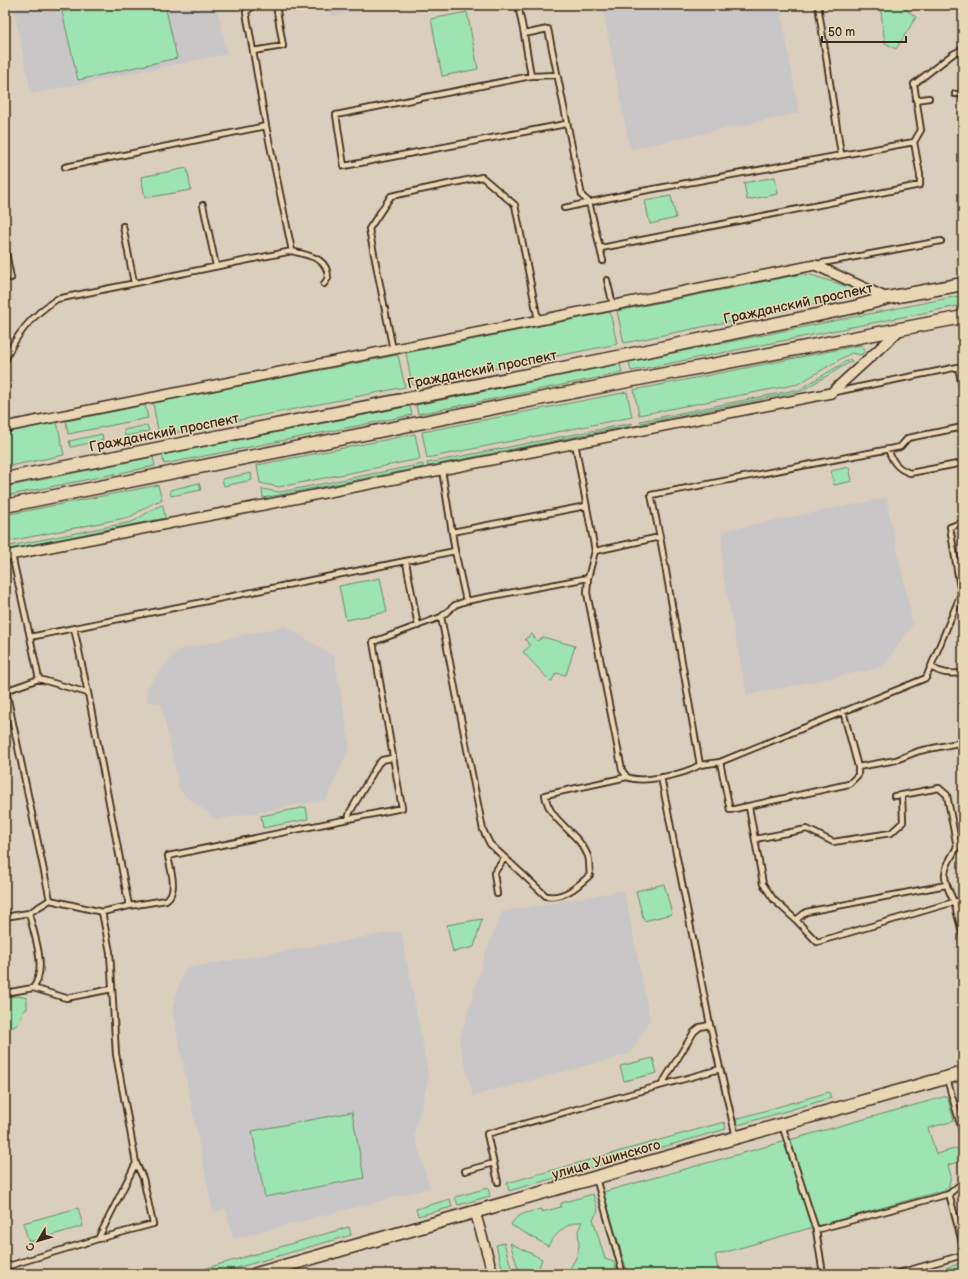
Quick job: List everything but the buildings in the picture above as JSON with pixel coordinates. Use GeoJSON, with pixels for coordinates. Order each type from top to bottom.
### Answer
{"type":"FeatureCollection","features":[{"type":"Feature","properties":{"kind":"main road","name":"Гражданский проспект"},"geometry":{"type":"LineString","coordinates":[[5,479],[615,358],[855,307],[887,298],[963,284]]}},
{"type":"Feature","properties":{"kind":"main road"},"geometry":{"type":"LineString","coordinates":[[5,506],[963,317]]}},
{"type":"Feature","properties":{"kind":"main road","name":"улица Ушинского"},"geometry":{"type":"LineString","coordinates":[[256,1274],[963,1073]]}},
{"type":"Feature","properties":{"kind":"street"},"geometry":{"type":"LineString","coordinates":[[6,426],[815,265],[887,298]]}},
{"type":"Feature","properties":{"kind":"street"},"geometry":{"type":"LineString","coordinates":[[8,555],[831,393],[902,328]]}},
{"type":"Feature","properties":{"kind":"street"},"geometry":{"type":"LineString","coordinates":[[475,1212],[493,1274]]}},
{"type":"Feature","properties":{"kind":"lane"},"geometry":{"type":"LineString","coordinates":[[254,5],[246,12],[266,126],[292,251]]}},
{"type":"Feature","properties":{"kind":"lane"},"geometry":{"type":"LineString","coordinates":[[253,51],[283,46],[276,5]]}},
{"type":"Feature","properties":{"kind":"lane"},"geometry":{"type":"LineString","coordinates":[[518,5],[531,76]]}},
{"type":"Feature","properties":{"kind":"lane"},"geometry":{"type":"LineString","coordinates":[[818,5],[841,154]]}},
{"type":"Feature","properties":{"kind":"lane"},"geometry":{"type":"LineString","coordinates":[[524,34],[548,29],[566,124],[582,196],[589,202],[603,261]]}},
{"type":"Feature","properties":{"kind":"lane"},"geometry":{"type":"LineString","coordinates":[[601,248],[920,185],[920,175],[914,142],[921,130],[914,84],[953,54],[963,49]]}},
{"type":"Feature","properties":{"kind":"lane"},"geometry":{"type":"LineString","coordinates":[[557,75],[531,76],[336,115],[344,166],[566,124]]}},
{"type":"Feature","properties":{"kind":"lane"},"geometry":{"type":"LineString","coordinates":[[955,94],[963,94]]}},
{"type":"Feature","properties":{"kind":"lane"},"geometry":{"type":"LineString","coordinates":[[916,100],[929,98]]}},
{"type":"Feature","properties":{"kind":"lane"},"geometry":{"type":"LineString","coordinates":[[65,167],[266,126]]}},
{"type":"Feature","properties":{"kind":"lane"},"geometry":{"type":"LineString","coordinates":[[564,208],[841,154],[914,142]]}},
{"type":"Feature","properties":{"kind":"lane"},"geometry":{"type":"LineString","coordinates":[[393,350],[369,229],[391,196],[482,177],[515,204],[538,320]]}},
{"type":"Feature","properties":{"kind":"lane"},"geometry":{"type":"LineString","coordinates":[[204,205],[216,266]]}},
{"type":"Feature","properties":{"kind":"lane"},"geometry":{"type":"LineString","coordinates":[[123,226],[134,283]]}},
{"type":"Feature","properties":{"kind":"lane"},"geometry":{"type":"LineString","coordinates":[[815,265],[941,241]]}},
{"type":"Feature","properties":{"kind":"lane"},"geometry":{"type":"LineString","coordinates":[[5,248],[11,278]]}},
{"type":"Feature","properties":{"kind":"lane"},"geometry":{"type":"LineString","coordinates":[[5,361],[28,324],[40,310],[57,299],[292,251],[320,259],[325,264],[328,278],[324,284]]}},
{"type":"Feature","properties":{"kind":"lane"},"geometry":{"type":"LineString","coordinates":[[607,280],[613,306]]}},
{"type":"Feature","properties":{"kind":"lane"},"geometry":{"type":"LineString","coordinates":[[831,393],[958,367],[963,392]]}},
{"type":"Feature","properties":{"kind":"lane"},"geometry":{"type":"LineString","coordinates":[[5,415],[6,426]]}},
{"type":"Feature","properties":{"kind":"lane"},"geometry":{"type":"LineString","coordinates":[[700,765],[660,537],[651,495],[900,447],[908,438],[963,427]]}},
{"type":"Feature","properties":{"kind":"lane"},"geometry":{"type":"LineString","coordinates":[[575,444],[595,551],[588,578],[587,593],[622,770],[627,777]]}},
{"type":"Feature","properties":{"kind":"lane"},"geometry":{"type":"LineString","coordinates":[[888,449],[896,466],[902,471],[910,473],[963,463]]}},
{"type":"Feature","properties":{"kind":"lane"},"geometry":{"type":"LineString","coordinates":[[442,470],[455,551],[466,601]]}},
{"type":"Feature","properties":{"kind":"lane"},"geometry":{"type":"LineString","coordinates":[[452,532],[586,506]]}},
{"type":"Feature","properties":{"kind":"lane"},"geometry":{"type":"LineString","coordinates":[[963,522],[950,528],[963,605]]}},
{"type":"Feature","properties":{"kind":"lane"},"geometry":{"type":"LineString","coordinates":[[595,551],[660,537]]}},
{"type":"Feature","properties":{"kind":"lane"},"geometry":{"type":"LineString","coordinates":[[30,637],[455,551]]}},
{"type":"Feature","properties":{"kind":"lane"},"geometry":{"type":"LineString","coordinates":[[8,555],[40,679]]}},
{"type":"Feature","properties":{"kind":"lane"},"geometry":{"type":"LineString","coordinates":[[406,562],[418,626]]}},
{"type":"Feature","properties":{"kind":"lane"},"geometry":{"type":"LineString","coordinates":[[5,917],[29,912],[50,900],[102,912],[166,900],[170,897],[173,890],[168,856],[402,808],[392,758],[374,642],[441,617],[455,605],[466,601],[588,578]]}},
{"type":"Feature","properties":{"kind":"lane"},"geometry":{"type":"LineString","coordinates":[[441,617],[483,830],[490,844],[504,859],[546,896],[554,898],[572,891],[590,876],[588,857],[577,839],[551,813],[544,795],[627,777],[636,780],[690,771],[700,765],[720,762],[926,678],[961,594]]}},
{"type":"Feature","properties":{"kind":"lane"},"geometry":{"type":"LineString","coordinates":[[74,628],[129,906]]}},
{"type":"Feature","properties":{"kind":"lane"},"geometry":{"type":"LineString","coordinates":[[931,667],[939,672],[949,674],[963,673]]}},
{"type":"Feature","properties":{"kind":"lane"},"geometry":{"type":"LineString","coordinates":[[50,900],[5,690],[40,679],[88,693]]}},
{"type":"Feature","properties":{"kind":"lane"},"geometry":{"type":"LineString","coordinates":[[720,762],[730,810],[849,784],[858,775],[858,767],[843,712]]}},
{"type":"Feature","properties":{"kind":"lane"},"geometry":{"type":"LineString","coordinates":[[858,767],[896,760],[919,751],[963,744]]}},
{"type":"Feature","properties":{"kind":"lane"},"geometry":{"type":"LineString","coordinates":[[348,819],[350,812],[378,764],[382,760],[392,758]]}},
{"type":"Feature","properties":{"kind":"lane"},"geometry":{"type":"LineString","coordinates":[[661,776],[710,1025],[736,1138]]}},
{"type":"Feature","properties":{"kind":"lane"},"geometry":{"type":"LineString","coordinates":[[894,796],[939,788],[947,795],[957,847],[944,869],[946,885],[954,902],[963,936]]}},
{"type":"Feature","properties":{"kind":"lane"},"geometry":{"type":"LineString","coordinates":[[755,839],[807,829],[833,842],[891,833],[903,822],[902,795]]}},
{"type":"Feature","properties":{"kind":"lane"},"geometry":{"type":"LineString","coordinates":[[749,807],[763,884],[774,900],[817,942],[963,900]]}},
{"type":"Feature","properties":{"kind":"lane"},"geometry":{"type":"LineString","coordinates":[[497,894],[494,873],[504,859]]}},
{"type":"Feature","properties":{"kind":"lane"},"geometry":{"type":"LineString","coordinates":[[796,920],[806,912],[946,885]]}},
{"type":"Feature","properties":{"kind":"lane"},"geometry":{"type":"LineString","coordinates":[[29,912],[40,964],[39,980],[32,988]]}},
{"type":"Feature","properties":{"kind":"lane"},"geometry":{"type":"LineString","coordinates":[[5,1267],[153,1224],[143,1178],[136,1163],[116,1054],[110,952],[102,912]]}},
{"type":"Feature","properties":{"kind":"lane"},"geometry":{"type":"LineString","coordinates":[[5,993],[32,988],[66,998],[112,989]]}},
{"type":"Feature","properties":{"kind":"lane"},"geometry":{"type":"LineString","coordinates":[[662,1084],[694,1032],[700,1027],[710,1025]]}},
{"type":"Feature","properties":{"kind":"lane"},"geometry":{"type":"LineString","coordinates":[[498,1182],[487,1134],[720,1069]]}},
{"type":"Feature","properties":{"kind":"lane"},"geometry":{"type":"LineString","coordinates":[[946,1078],[963,1134]]}},
{"type":"Feature","properties":{"kind":"lane"},"geometry":{"type":"LineString","coordinates":[[782,1125],[816,1230],[823,1274]]}},
{"type":"Feature","properties":{"kind":"lane"},"geometry":{"type":"LineString","coordinates":[[98,1239],[136,1163]]}},
{"type":"Feature","properties":{"kind":"lane"},"geometry":{"type":"LineString","coordinates":[[465,1171],[494,1163]]}},
{"type":"Feature","properties":{"kind":"lane"},"geometry":{"type":"LineString","coordinates":[[596,1178],[623,1274]]}},
{"type":"Feature","properties":{"kind":"lane"},"geometry":{"type":"LineString","coordinates":[[816,1230],[949,1194],[963,1182]]}},
{"type":"Feature","properties":{"kind":"lane"},"geometry":{"type":"LineString","coordinates":[[949,1194],[963,1246]]}},
{"type":"Feature","properties":{"kind":"lane"},"geometry":{"type":"LineString","coordinates":[[895,1274],[963,1255]]}},
{"type":"Feature","properties":{"kind":"shaded area"},"geometry":{"type":"Polygon","coordinates":[[[13,5],[247,5],[218,11],[227,54],[31,94],[13,5]]]}},
{"type":"Feature","properties":{"kind":"shaded area"},"geometry":{"type":"Polygon","coordinates":[[[330,5],[386,5],[332,16],[330,5]]]}},
{"type":"Feature","properties":{"kind":"shaded area"},"geometry":{"type":"Polygon","coordinates":[[[602,5],[780,5],[799,113],[630,149],[602,5]]]}},
{"type":"Feature","properties":{"kind":"shaded area"},"geometry":{"type":"Polygon","coordinates":[[[886,498],[913,624],[883,667],[747,695],[722,570],[722,531],[886,498]]]}},
{"type":"Feature","properties":{"kind":"shaded area"},"geometry":{"type":"Polygon","coordinates":[[[285,626],[334,656],[350,746],[326,800],[216,820],[180,791],[161,704],[148,702],[146,689],[177,650],[285,626]]]}},
{"type":"Feature","properties":{"kind":"shaded area"},"geometry":{"type":"Polygon","coordinates":[[[624,890],[650,1020],[630,1054],[473,1096],[459,1042],[486,951],[502,912],[624,890]]]}},
{"type":"Feature","properties":{"kind":"shaded area"},"geometry":{"type":"Polygon","coordinates":[[[401,931],[405,954],[404,960],[407,962],[429,1077],[414,1134],[430,1188],[233,1239],[226,1209],[213,1212],[172,1009],[182,976],[186,968],[401,931]]]}},
{"type":"Feature","properties":{"kind":"green space"},"geometry":{"type":"Polygon","coordinates":[[[92,5],[165,5],[177,58],[78,80],[62,12],[92,5]]]}},
{"type":"Feature","properties":{"kind":"green space"},"geometry":{"type":"Polygon","coordinates":[[[880,5],[899,5],[916,17],[896,49],[885,43],[880,5]]]}},
{"type":"Feature","properties":{"kind":"green space"},"geometry":{"type":"Polygon","coordinates":[[[467,12],[478,69],[442,76],[431,19],[467,12]]]}},
{"type":"Feature","properties":{"kind":"green space"},"geometry":{"type":"Polygon","coordinates":[[[187,168],[191,190],[145,198],[141,177],[187,168]]]}},
{"type":"Feature","properties":{"kind":"green space"},"geometry":{"type":"Polygon","coordinates":[[[775,177],[778,194],[747,200],[744,183],[775,177]]]}},
{"type":"Feature","properties":{"kind":"green space"},"geometry":{"type":"Polygon","coordinates":[[[671,196],[676,218],[650,224],[645,201],[671,196]]]}},
{"type":"Feature","properties":{"kind":"green space"},"geometry":{"type":"Polygon","coordinates":[[[802,274],[811,275],[852,288],[854,291],[854,296],[624,343],[617,311],[802,274]]]}},
{"type":"Feature","properties":{"kind":"green space"},"geometry":{"type":"Polygon","coordinates":[[[963,295],[963,305],[631,371],[629,362],[963,295]]]}},
{"type":"Feature","properties":{"kind":"green space"},"geometry":{"type":"Polygon","coordinates":[[[610,312],[617,344],[412,385],[406,353],[610,312]]]}},
{"type":"Feature","properties":{"kind":"green space"},"geometry":{"type":"Polygon","coordinates":[[[861,345],[865,349],[862,355],[851,353],[798,384],[639,415],[634,390],[861,345]]]}},
{"type":"Feature","properties":{"kind":"green space"},"geometry":{"type":"Polygon","coordinates":[[[398,355],[405,387],[159,436],[153,403],[398,355]]]}},
{"type":"Feature","properties":{"kind":"green space"},"geometry":{"type":"Polygon","coordinates":[[[850,359],[852,361],[801,391],[641,423],[640,421],[800,389],[850,359]]]}},
{"type":"Feature","properties":{"kind":"green space"},"geometry":{"type":"Polygon","coordinates":[[[620,364],[622,373],[418,414],[416,405],[620,364]]]}},
{"type":"Feature","properties":{"kind":"green space"},"geometry":{"type":"Polygon","coordinates":[[[627,392],[632,417],[427,458],[422,432],[627,392]]]}},
{"type":"Feature","properties":{"kind":"green space"},"geometry":{"type":"Polygon","coordinates":[[[145,405],[148,418],[68,434],[66,421],[145,405]]]}},
{"type":"Feature","properties":{"kind":"green space"},"geometry":{"type":"Polygon","coordinates":[[[410,406],[412,415],[164,464],[162,455],[410,406]]]}},
{"type":"Feature","properties":{"kind":"green space"},"geometry":{"type":"Polygon","coordinates":[[[57,422],[64,455],[5,467],[5,433],[57,422]]]}},
{"type":"Feature","properties":{"kind":"green space"},"geometry":{"type":"Polygon","coordinates":[[[632,423],[632,425],[428,466],[427,463],[632,423]]]}},
{"type":"Feature","properties":{"kind":"green space"},"geometry":{"type":"Polygon","coordinates":[[[147,425],[149,431],[125,436],[124,430],[147,425]]]}},
{"type":"Feature","properties":{"kind":"green space"},"geometry":{"type":"Polygon","coordinates":[[[102,434],[103,440],[71,447],[69,441],[102,434]]]}},
{"type":"Feature","properties":{"kind":"green space"},"geometry":{"type":"Polygon","coordinates":[[[415,434],[420,459],[279,487],[260,483],[257,465],[415,434]]]}},
{"type":"Feature","properties":{"kind":"green space"},"geometry":{"type":"Polygon","coordinates":[[[153,457],[155,466],[5,496],[5,487],[153,457]]]}},
{"type":"Feature","properties":{"kind":"green space"},"geometry":{"type":"Polygon","coordinates":[[[423,464],[423,467],[263,498],[262,489],[280,492],[423,464]]]}},
{"type":"Feature","properties":{"kind":"green space"},"geometry":{"type":"Polygon","coordinates":[[[849,467],[852,481],[834,485],[831,471],[849,467]]]}},
{"type":"Feature","properties":{"kind":"green space"},"geometry":{"type":"Polygon","coordinates":[[[251,473],[252,480],[224,486],[222,479],[251,473]]]}},
{"type":"Feature","properties":{"kind":"green space"},"geometry":{"type":"Polygon","coordinates":[[[199,483],[201,490],[171,496],[170,490],[199,483]]]}},
{"type":"Feature","properties":{"kind":"green space"},"geometry":{"type":"Polygon","coordinates":[[[158,485],[162,500],[153,503],[130,517],[5,542],[5,515],[158,485]]]}},
{"type":"Feature","properties":{"kind":"green space"},"geometry":{"type":"Polygon","coordinates":[[[163,505],[165,518],[5,550],[5,547],[132,522],[155,508],[163,505]]]}},
{"type":"Feature","properties":{"kind":"green space"},"geometry":{"type":"Polygon","coordinates":[[[380,578],[387,612],[346,620],[339,586],[380,578]]]}},
{"type":"Feature","properties":{"kind":"green space"},"geometry":{"type":"Polygon","coordinates":[[[532,634],[537,641],[543,637],[575,646],[566,675],[556,673],[551,682],[523,652],[530,646],[525,639],[532,634]]]}},
{"type":"Feature","properties":{"kind":"green space"},"geometry":{"type":"Polygon","coordinates":[[[306,807],[308,819],[263,828],[261,816],[306,807]]]}},
{"type":"Feature","properties":{"kind":"green space"},"geometry":{"type":"Polygon","coordinates":[[[664,884],[672,914],[644,921],[636,891],[664,884]]]}},
{"type":"Feature","properties":{"kind":"green space"},"geometry":{"type":"Polygon","coordinates":[[[482,919],[474,947],[453,952],[447,925],[482,919]]]}},
{"type":"Feature","properties":{"kind":"green space"},"geometry":{"type":"Polygon","coordinates":[[[18,996],[27,998],[27,1009],[23,1011],[21,1019],[15,1026],[9,1028],[5,1027],[5,997],[18,996]]]}},
{"type":"Feature","properties":{"kind":"green space"},"geometry":{"type":"Polygon","coordinates":[[[653,1058],[657,1073],[624,1081],[620,1066],[653,1058]]]}},
{"type":"Feature","properties":{"kind":"green space"},"geometry":{"type":"Polygon","coordinates":[[[829,1092],[831,1098],[738,1125],[736,1119],[829,1092]]]}},
{"type":"Feature","properties":{"kind":"green space"},"geometry":{"type":"Polygon","coordinates":[[[947,1096],[954,1121],[928,1128],[936,1154],[962,1147],[963,1161],[948,1165],[951,1176],[948,1189],[715,1255],[719,1274],[628,1274],[603,1192],[947,1096]]]}},
{"type":"Feature","properties":{"kind":"green space"},"geometry":{"type":"Polygon","coordinates":[[[352,1112],[364,1178],[265,1197],[252,1131],[352,1112]]]}},
{"type":"Feature","properties":{"kind":"green space"},"geometry":{"type":"Polygon","coordinates":[[[724,1122],[726,1129],[509,1191],[507,1183],[724,1122]]]}},
{"type":"Feature","properties":{"kind":"green space"},"geometry":{"type":"Polygon","coordinates":[[[488,1188],[490,1196],[458,1205],[455,1197],[488,1188]]]}},
{"type":"Feature","properties":{"kind":"green space"},"geometry":{"type":"Polygon","coordinates":[[[593,1194],[598,1211],[593,1219],[605,1259],[614,1262],[618,1274],[567,1274],[577,1256],[579,1245],[578,1231],[582,1222],[577,1222],[567,1226],[554,1237],[548,1246],[511,1225],[516,1218],[523,1214],[541,1209],[542,1212],[561,1207],[561,1203],[593,1194]]]}},
{"type":"Feature","properties":{"kind":"green space"},"geometry":{"type":"Polygon","coordinates":[[[450,1199],[452,1207],[418,1216],[416,1209],[450,1199]]]}},
{"type":"Feature","properties":{"kind":"green space"},"geometry":{"type":"Polygon","coordinates":[[[78,1208],[83,1226],[29,1242],[23,1223],[78,1208]]]}},
{"type":"Feature","properties":{"kind":"green space"},"geometry":{"type":"Polygon","coordinates":[[[349,1227],[351,1235],[216,1274],[186,1274],[349,1227]]]}},
{"type":"Feature","properties":{"kind":"green space"},"geometry":{"type":"Polygon","coordinates":[[[504,1243],[513,1274],[504,1274],[496,1245],[504,1243]]]}},
{"type":"Feature","properties":{"kind":"green space"},"geometry":{"type":"Polygon","coordinates":[[[510,1243],[542,1259],[537,1274],[520,1274],[510,1243]]]}},
{"type":"Feature","properties":{"kind":"green space"},"geometry":{"type":"Polygon","coordinates":[[[963,1262],[963,1274],[923,1274],[959,1264],[963,1262]]]}}]}
